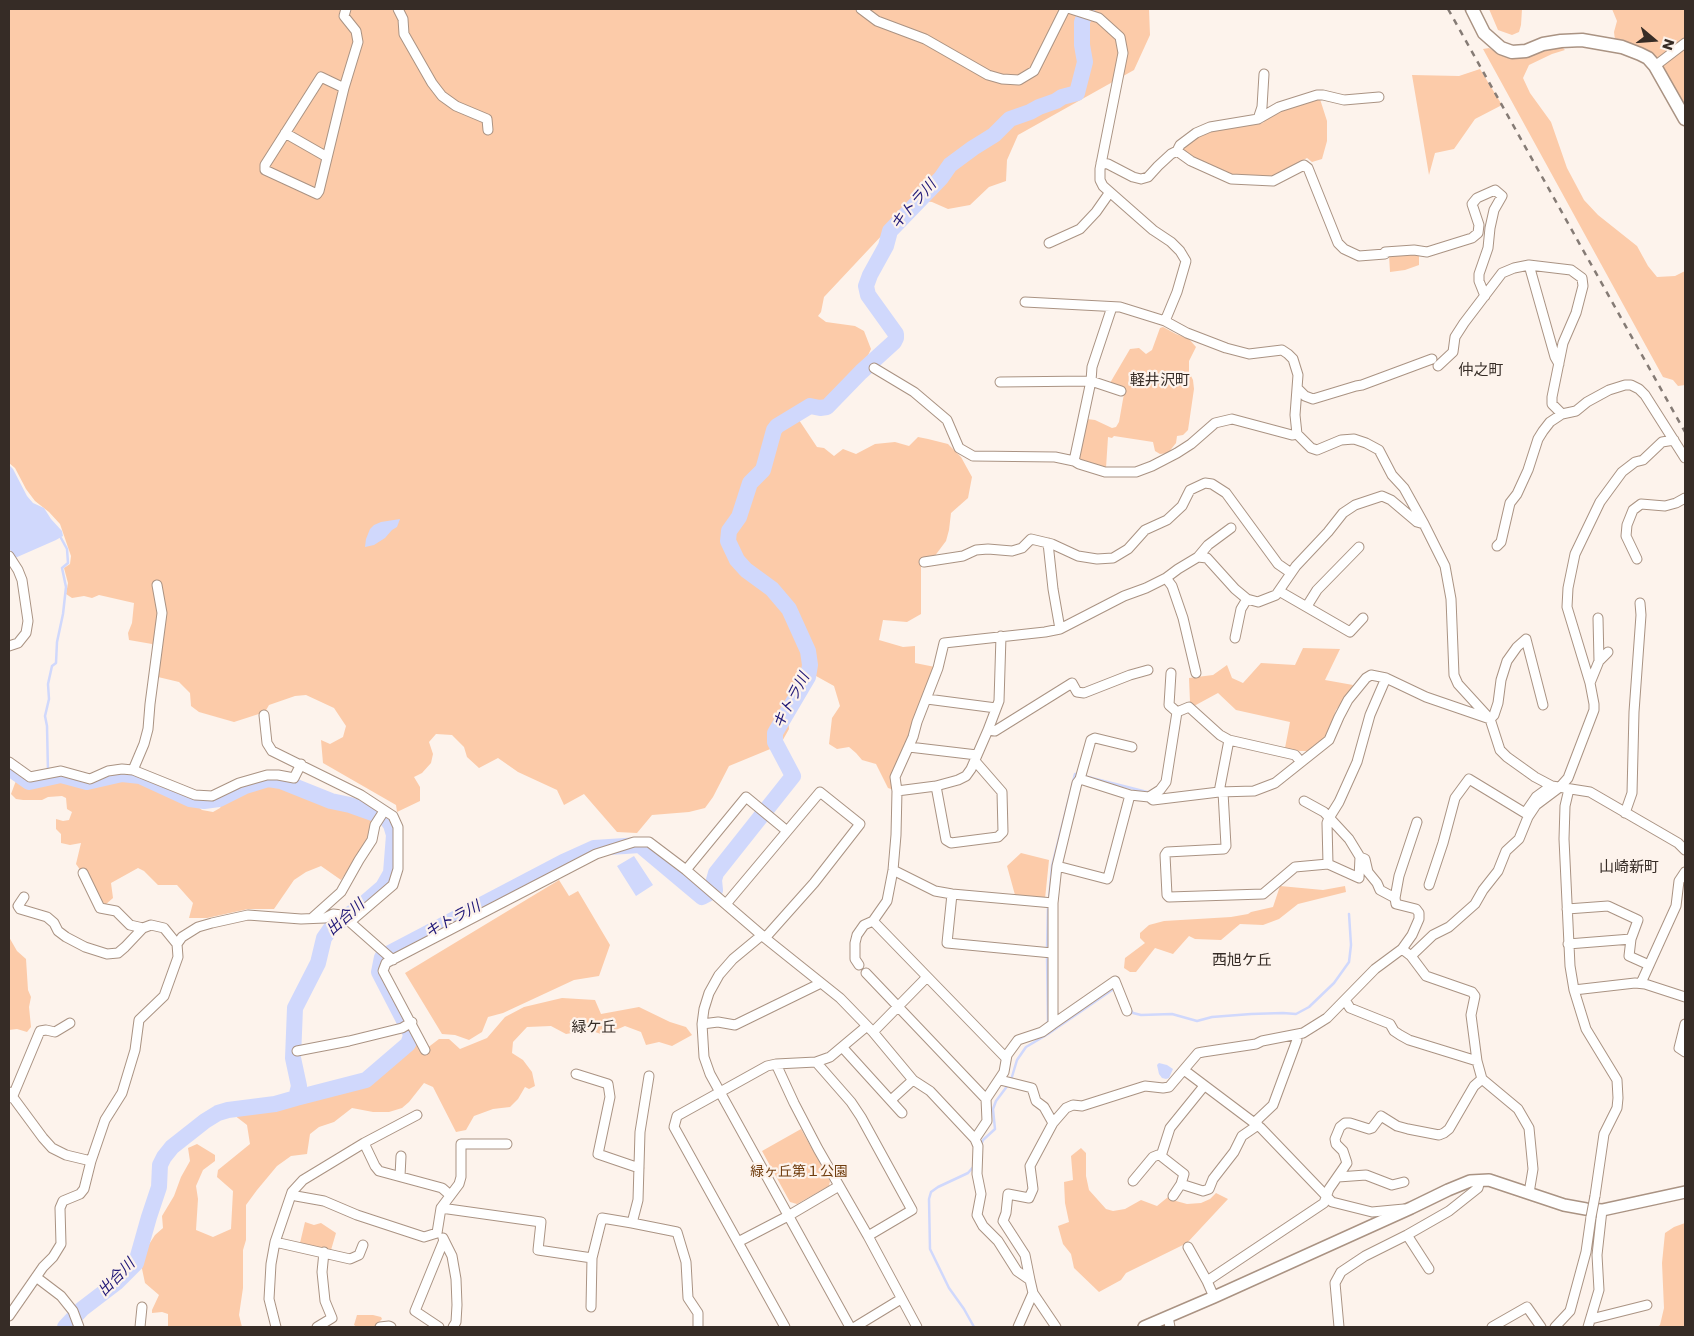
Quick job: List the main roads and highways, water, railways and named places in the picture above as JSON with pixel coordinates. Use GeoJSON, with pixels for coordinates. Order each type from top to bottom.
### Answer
{"type":"FeatureCollection","features":[{"type":"Feature","properties":{"kind":"main road"},"geometry":{"type":"LineString","coordinates":[[1472,9],[1484,33],[1501,48],[1512,52],[1526,51],[1543,44],[1582,40],[1622,48],[1648,58],[1655,66],[1685,119]]}},
{"type":"Feature","properties":{"kind":"water"},"geometry":{"type":"Polygon","coordinates":[[[9,465],[27,496],[33,503],[44,508],[62,531],[63,536],[15,558],[9,548],[9,465]]]}},
{"type":"Feature","properties":{"kind":"water"},"geometry":{"type":"Polygon","coordinates":[[[400,519],[397,527],[385,538],[374,545],[365,547],[370,529],[374,525],[400,519]]]}},
{"type":"Feature","properties":{"kind":"water"},"geometry":{"type":"Polygon","coordinates":[[[634,856],[653,885],[636,896],[617,866],[634,856]]]}},
{"type":"Feature","properties":{"kind":"water"},"geometry":{"type":"Polygon","coordinates":[[[1159,1063],[1173,1069],[1169,1078],[1162,1078],[1159,1074],[1157,1065],[1159,1063]]]}},
{"type":"Feature","properties":{"kind":"waterway","name":"キトラ川"},"geometry":{"type":"LineString","coordinates":[[296,1098],[366,1080],[408,1044],[411,1036],[410,1032],[379,972],[382,957],[563,862],[594,848],[640,845],[702,897],[715,890],[714,880],[716,873],[793,776],[775,742],[775,733],[808,677],[810,665],[808,651],[789,609],[772,589],[746,570],[737,560],[728,541],[729,531],[739,517],[750,483],[763,470],[774,430],[777,426],[810,406],[827,407],[894,342],[896,334],[868,295],[866,286],[886,246],[890,231],[941,178],[950,165],[994,135],[1010,119],[1062,97],[1077,93],[1085,62],[1082,45],[1082,22],[1087,9]]}},
{"type":"Feature","properties":{"kind":"waterway"},"geometry":{"type":"LineString","coordinates":[[48,772],[45,716],[49,699],[48,684],[52,666],[56,663],[57,642],[63,614],[66,587],[62,568],[68,563],[67,549],[61,538]]}},
{"type":"Feature","properties":{"kind":"waterway","name":"出合川"},"geometry":{"type":"LineString","coordinates":[[9,768],[29,782],[61,775],[87,782],[122,774],[140,776],[190,799],[204,801],[219,799],[245,786],[268,779],[281,781],[331,801],[350,805],[387,819],[394,835],[391,873],[383,887],[331,928],[324,938],[318,963],[295,1008],[293,1058],[299,1086],[296,1098],[275,1104],[218,1113],[172,1147],[160,1165],[159,1187],[136,1263],[116,1283],[82,1309],[65,1327]]}},
{"type":"Feature","properties":{"kind":"waterway"},"geometry":{"type":"LineString","coordinates":[[1049,899],[1052,866],[1075,774],[1078,774]]}},
{"type":"Feature","properties":{"kind":"waterway"},"geometry":{"type":"LineString","coordinates":[[1084,776],[1151,793]]}},
{"type":"Feature","properties":{"kind":"waterway"},"geometry":{"type":"LineString","coordinates":[[1047,949],[1048,905]]}},
{"type":"Feature","properties":{"kind":"waterway"},"geometry":{"type":"LineString","coordinates":[[1130,1009],[1133,1013],[1141,1015],[1172,1014],[1197,1021],[1212,1017],[1251,1014],[1296,1014],[1309,1007],[1334,983],[1349,962],[1351,945],[1349,914]]}},
{"type":"Feature","properties":{"kind":"waterway"},"geometry":{"type":"LineString","coordinates":[[1047,955],[1048,1024]]}},
{"type":"Feature","properties":{"kind":"waterway"},"geometry":{"type":"LineString","coordinates":[[1011,1080],[1017,1060],[1026,1047],[1115,988]]}},
{"type":"Feature","properties":{"kind":"waterway"},"geometry":{"type":"LineString","coordinates":[[981,1145],[983,1140],[995,1129],[993,1109],[996,1101],[1008,1085]]}},
{"type":"Feature","properties":{"kind":"waterway"},"geometry":{"type":"LineString","coordinates":[[974,1166],[968,1173],[931,1192],[929,1199],[930,1249],[949,1288],[974,1327]]}},
{"type":"Feature","properties":{"kind":"railway"},"geometry":{"type":"LineString","coordinates":[[1448,9],[1685,432]]}},
{"type":"Feature","properties":{"kind":"district","name":"仲之町"},"geometry":{"type":"Point","coordinates":[1481,371]}},
{"type":"Feature","properties":{"kind":"district","name":"軽井沢町"},"geometry":{"type":"Point","coordinates":[1160,381]}},
{"type":"Feature","properties":{"kind":"district","name":"山崎新町"},"geometry":{"type":"Point","coordinates":[1629,868]}},
{"type":"Feature","properties":{"kind":"district","name":"西旭ケ丘"},"geometry":{"type":"Point","coordinates":[1242,961]}},
{"type":"Feature","properties":{"kind":"district","name":"緑ケ丘"},"geometry":{"type":"Point","coordinates":[594,1028]}},
{"type":"Feature","properties":{"kind":"park label","name":"緑ヶ丘第１公園"},"geometry":{"type":"Point","coordinates":[799,1172]}}]}
